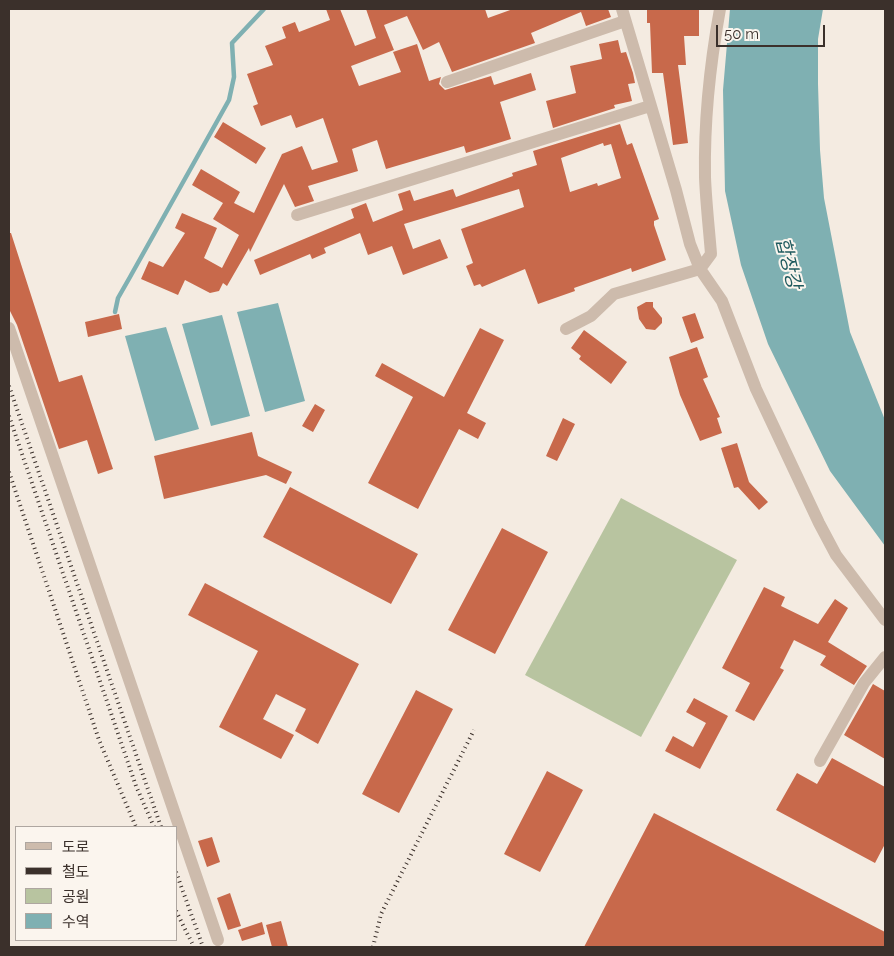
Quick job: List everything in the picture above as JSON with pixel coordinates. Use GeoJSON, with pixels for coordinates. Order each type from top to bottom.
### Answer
{"type":"FeatureCollection","features":[{"type":"Feature","properties":{"kind":"street"},"geometry":{"type":"LineString","coordinates":[[566,329],[591,316],[614,294],[700,269],[711,254],[705,178],[706,132],[712,56],[720,9]]}},
{"type":"Feature","properties":{"kind":"street"},"geometry":{"type":"LineString","coordinates":[[448,82],[624,15],[676,190],[690,244],[700,269],[722,301],[756,389],[819,523],[836,555],[885,620]]}},
{"type":"Feature","properties":{"kind":"street"},"geometry":{"type":"LineString","coordinates":[[297,215],[650,106]]}},
{"type":"Feature","properties":{"kind":"street"},"geometry":{"type":"LineString","coordinates":[[9,328],[218,940]]}},
{"type":"Feature","properties":{"kind":"street"},"geometry":{"type":"LineString","coordinates":[[820,761],[864,683],[885,657]]}},
{"type":"Feature","properties":{"kind":"green space"},"geometry":{"type":"Polygon","coordinates":[[[621,498],[737,560],[641,737],[525,675],[621,498]]]}},
{"type":"Feature","properties":{"kind":"water","name":"합장강"},"geometry":{"type":"Polygon","coordinates":[[[730,9],[823,9],[818,39],[818,84],[824,198],[850,332],[885,420],[885,546],[830,471],[768,344],[741,265],[725,191],[723,90],[730,9]]]}},
{"type":"Feature","properties":{"kind":"water"},"geometry":{"type":"Polygon","coordinates":[[[278,303],[305,401],[265,412],[237,312],[278,303]]]}},
{"type":"Feature","properties":{"kind":"water"},"geometry":{"type":"Polygon","coordinates":[[[222,315],[250,416],[211,426],[182,324],[222,315]]]}},
{"type":"Feature","properties":{"kind":"water"},"geometry":{"type":"Polygon","coordinates":[[[166,327],[199,429],[155,441],[125,336],[166,327]]]}},
{"type":"Feature","properties":{"kind":"building"},"geometry":{"type":"Polygon","coordinates":[[[326,9],[340,9],[355,46],[376,38],[366,9],[485,9],[488,18],[513,9],[608,9],[611,17],[586,26],[581,12],[531,33],[535,43],[452,72],[439,42],[423,50],[407,16],[384,25],[394,50],[351,66],[359,86],[401,72],[393,52],[417,44],[429,81],[441,77],[439,84],[445,90],[491,76],[494,85],[531,73],[536,90],[500,102],[511,139],[466,153],[464,146],[386,169],[377,140],[352,149],[358,171],[308,186],[314,201],[295,207],[284,184],[250,252],[249,248],[227,286],[223,283],[219,291],[210,293],[185,280],[178,295],[141,279],[149,261],[163,267],[185,233],[175,228],[182,213],[217,228],[204,258],[222,268],[239,235],[213,219],[223,203],[192,185],[201,169],[240,192],[234,203],[254,213],[282,154],[302,146],[312,170],[338,162],[323,118],[296,128],[291,115],[261,126],[253,106],[258,104],[247,74],[273,65],[265,46],[286,38],[282,27],[295,22],[299,32],[330,20],[326,9]]]}},
{"type":"Feature","properties":{"kind":"building"},"geometry":{"type":"Polygon","coordinates":[[[647,9],[699,9],[699,36],[684,36],[686,65],[678,65],[688,143],[673,145],[663,73],[652,73],[650,23],[647,23],[647,9]]]}},
{"type":"Feature","properties":{"kind":"building"},"geometry":{"type":"Polygon","coordinates":[[[618,40],[621,53],[626,52],[633,73],[635,83],[628,84],[632,101],[614,105],[615,108],[553,128],[546,101],[576,93],[570,66],[602,59],[599,44],[618,40]]]}},
{"type":"Feature","properties":{"kind":"building"},"geometry":{"type":"Polygon","coordinates":[[[223,122],[266,148],[256,164],[214,137],[223,122]]]}},
{"type":"Feature","properties":{"kind":"building"},"geometry":{"type":"Polygon","coordinates":[[[620,124],[627,145],[632,143],[659,219],[654,221],[654,225],[666,260],[632,272],[631,268],[574,288],[575,291],[538,304],[525,269],[482,287],[480,284],[474,286],[466,266],[473,263],[461,229],[524,207],[519,189],[404,224],[413,249],[440,239],[448,258],[403,275],[392,246],[368,255],[360,233],[324,248],[326,253],[312,259],[310,254],[260,275],[254,260],[354,218],[351,209],[366,203],[373,222],[403,210],[398,194],[410,190],[414,201],[453,189],[456,197],[513,176],[512,173],[537,165],[533,151],[620,124]],[[603,143],[561,158],[570,192],[597,183],[598,186],[621,178],[611,144],[604,146],[603,143]]]}},
{"type":"Feature","properties":{"kind":"building"},"geometry":{"type":"Polygon","coordinates":[[[9,233],[11,233],[59,382],[82,375],[113,469],[98,474],[87,440],[59,449],[17,325],[9,309],[9,233]]]}},
{"type":"Feature","properties":{"kind":"building"},"geometry":{"type":"Polygon","coordinates":[[[646,302],[653,302],[653,307],[662,318],[662,323],[655,330],[646,329],[639,319],[637,307],[646,302]]]}},
{"type":"Feature","properties":{"kind":"building"},"geometry":{"type":"Polygon","coordinates":[[[695,313],[704,338],[691,343],[682,317],[695,313]]]}},
{"type":"Feature","properties":{"kind":"building"},"geometry":{"type":"Polygon","coordinates":[[[119,314],[122,329],[88,337],[85,322],[119,314]]]}},
{"type":"Feature","properties":{"kind":"building"},"geometry":{"type":"Polygon","coordinates":[[[480,328],[504,340],[467,413],[486,423],[478,439],[459,429],[418,509],[368,483],[413,397],[375,376],[382,363],[444,397],[480,328]]]}},
{"type":"Feature","properties":{"kind":"building"},"geometry":{"type":"Polygon","coordinates":[[[584,330],[627,362],[611,384],[579,359],[581,356],[571,348],[584,330]]]}},
{"type":"Feature","properties":{"kind":"building"},"geometry":{"type":"Polygon","coordinates":[[[697,347],[708,377],[703,379],[720,417],[717,418],[722,433],[700,441],[680,395],[669,357],[697,347]]]}},
{"type":"Feature","properties":{"kind":"building"},"geometry":{"type":"Polygon","coordinates":[[[315,404],[325,410],[313,432],[302,426],[315,404]]]}},
{"type":"Feature","properties":{"kind":"building"},"geometry":{"type":"Polygon","coordinates":[[[563,418],[575,424],[557,461],[546,456],[563,418]]]}},
{"type":"Feature","properties":{"kind":"building"},"geometry":{"type":"Polygon","coordinates":[[[252,432],[258,456],[292,472],[286,484],[266,475],[164,499],[154,456],[252,432]]]}},
{"type":"Feature","properties":{"kind":"building"},"geometry":{"type":"Polygon","coordinates":[[[737,443],[749,482],[768,502],[759,510],[738,487],[734,488],[721,448],[737,443]]]}},
{"type":"Feature","properties":{"kind":"building"},"geometry":{"type":"Polygon","coordinates":[[[290,487],[418,554],[391,604],[263,537],[290,487]]]}},
{"type":"Feature","properties":{"kind":"building"},"geometry":{"type":"Polygon","coordinates":[[[502,528],[548,552],[495,654],[448,630],[502,528]]]}},
{"type":"Feature","properties":{"kind":"building"},"geometry":{"type":"Polygon","coordinates":[[[205,583],[359,664],[318,744],[295,731],[306,709],[276,694],[263,719],[294,735],[281,759],[219,727],[258,651],[188,615],[205,583]]]}},
{"type":"Feature","properties":{"kind":"building"},"geometry":{"type":"Polygon","coordinates":[[[764,587],[785,597],[781,606],[818,624],[835,599],[848,608],[828,642],[867,666],[854,685],[820,665],[826,656],[794,640],[780,668],[784,670],[754,721],[735,711],[750,683],[722,668],[764,587]]]}},
{"type":"Feature","properties":{"kind":"building"},"geometry":{"type":"Polygon","coordinates":[[[873,684],[885,691],[885,759],[844,735],[873,684]]]}},
{"type":"Feature","properties":{"kind":"building"},"geometry":{"type":"Polygon","coordinates":[[[416,690],[453,709],[399,813],[362,794],[416,690]]]}},
{"type":"Feature","properties":{"kind":"building"},"geometry":{"type":"Polygon","coordinates":[[[694,698],[728,716],[700,769],[665,751],[673,736],[693,747],[706,723],[686,712],[694,698]]]}},
{"type":"Feature","properties":{"kind":"building"},"geometry":{"type":"Polygon","coordinates":[[[832,758],[885,787],[885,844],[875,863],[776,810],[797,773],[817,784],[832,758]]]}},
{"type":"Feature","properties":{"kind":"building"},"geometry":{"type":"Polygon","coordinates":[[[547,771],[583,790],[540,872],[504,854],[547,771]]]}},
{"type":"Feature","properties":{"kind":"building"},"geometry":{"type":"Polygon","coordinates":[[[654,813],[885,932],[885,947],[584,947],[654,813]]]}},
{"type":"Feature","properties":{"kind":"building"},"geometry":{"type":"Polygon","coordinates":[[[212,837],[220,862],[207,867],[198,841],[212,837]]]}},
{"type":"Feature","properties":{"kind":"building"},"geometry":{"type":"Polygon","coordinates":[[[230,893],[241,926],[228,930],[217,898],[230,893]]]}},
{"type":"Feature","properties":{"kind":"building"},"geometry":{"type":"Polygon","coordinates":[[[281,921],[288,947],[272,947],[266,925],[281,921]]]}},
{"type":"Feature","properties":{"kind":"building"},"geometry":{"type":"Polygon","coordinates":[[[262,922],[265,934],[242,941],[238,930],[262,922]]]}},
{"type":"Feature","properties":{"kind":"waterway"},"geometry":{"type":"LineString","coordinates":[[115,312],[118,298],[229,100],[234,77],[232,43],[264,9]]}},
{"type":"Feature","properties":{"kind":"railway"},"geometry":{"type":"LineString","coordinates":[[9,386],[161,826]]}},
{"type":"Feature","properties":{"kind":"railway"},"geometry":{"type":"LineString","coordinates":[[9,416],[136,786],[154,826]]}},
{"type":"Feature","properties":{"kind":"railway"},"geometry":{"type":"LineString","coordinates":[[9,472],[99,740],[136,826]]}},
{"type":"Feature","properties":{"kind":"railway"},"geometry":{"type":"LineString","coordinates":[[373,947],[381,914],[474,730]]}},
{"type":"Feature","properties":{"kind":"railway"},"geometry":{"type":"LineString","coordinates":[[178,878],[203,947]]}},
{"type":"Feature","properties":{"kind":"railway"},"geometry":{"type":"LineString","coordinates":[[178,915],[194,947]]}}]}
